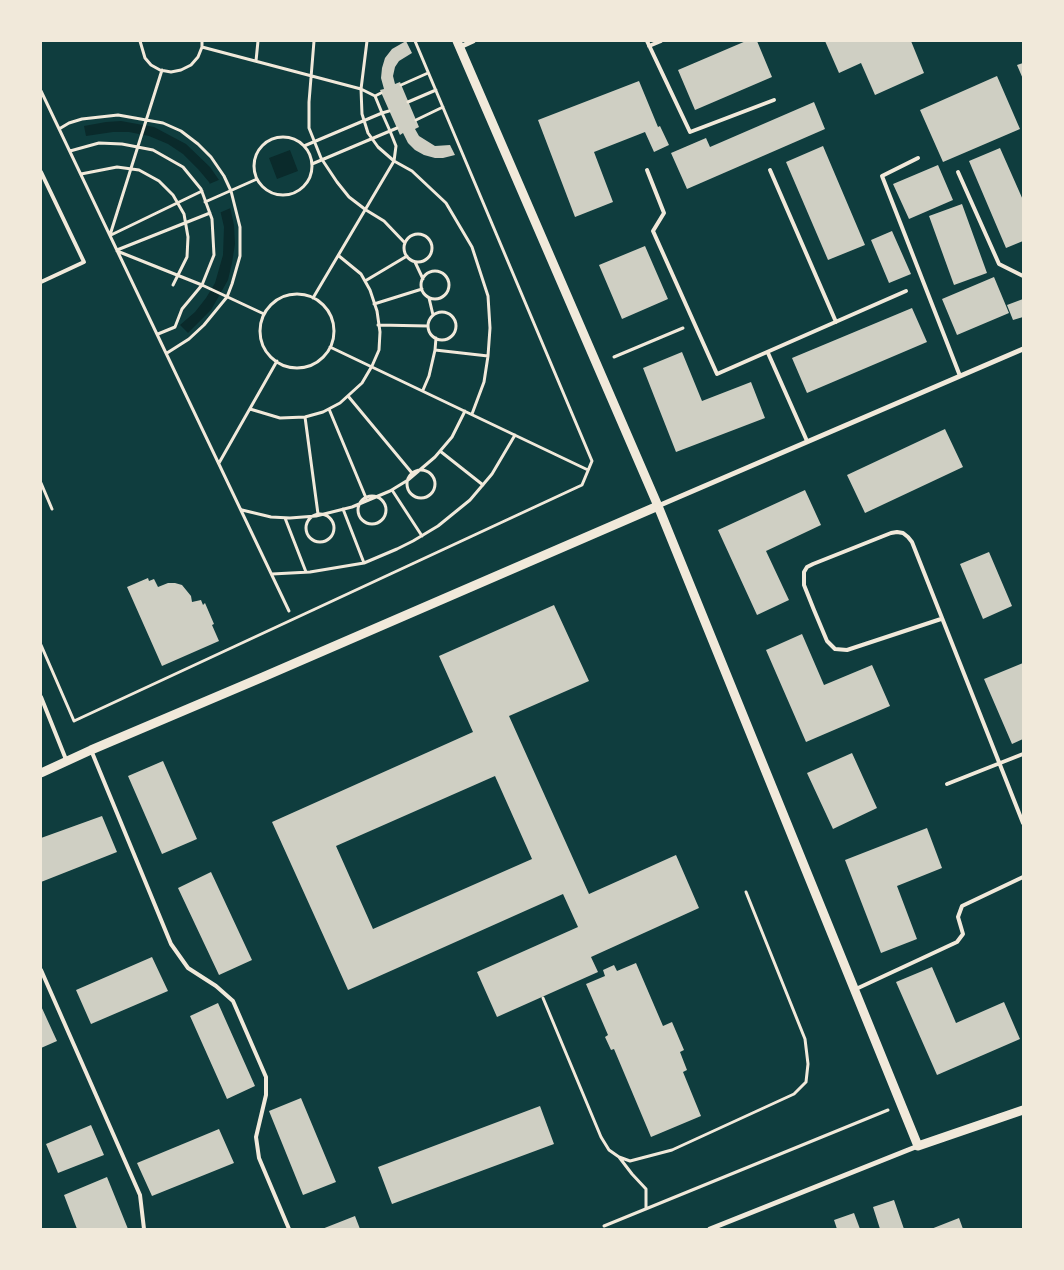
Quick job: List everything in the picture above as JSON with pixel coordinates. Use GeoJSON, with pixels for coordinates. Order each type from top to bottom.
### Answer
{"type":"FeatureCollection","features":[{"type":"Feature","properties":{"kind":"street"},"geometry":{"type":"LineString","coordinates":[[473,41],[458,44],[658,506],[918,1146]]}},
{"type":"Feature","properties":{"kind":"street"},"geometry":{"type":"LineString","coordinates":[[41,773],[1023,349]]}},
{"type":"Feature","properties":{"kind":"street"},"geometry":{"type":"LineString","coordinates":[[710,1229],[918,1146],[1023,1110]]}},
{"type":"Feature","properties":{"kind":"lane"},"geometry":{"type":"LineString","coordinates":[[647,41],[690,132],[774,100]]}},
{"type":"Feature","properties":{"kind":"lane"},"geometry":{"type":"LineString","coordinates":[[649,46],[661,41]]}},
{"type":"Feature","properties":{"kind":"lane"},"geometry":{"type":"LineString","coordinates":[[918,158],[882,176],[960,376]]}},
{"type":"Feature","properties":{"kind":"lane"},"geometry":{"type":"LineString","coordinates":[[647,170],[664,213],[653,231],[718,374],[906,292]]}},
{"type":"Feature","properties":{"kind":"lane"},"geometry":{"type":"LineString","coordinates":[[770,170],[836,322]]}},
{"type":"Feature","properties":{"kind":"lane"},"geometry":{"type":"LineString","coordinates":[[41,172],[84,262],[41,282]]}},
{"type":"Feature","properties":{"kind":"lane"},"geometry":{"type":"LineString","coordinates":[[958,172],[999,264],[1023,276]]}},
{"type":"Feature","properties":{"kind":"lane"},"geometry":{"type":"LineString","coordinates":[[768,353],[807,441]]}},
{"type":"Feature","properties":{"kind":"lane"},"geometry":{"type":"LineString","coordinates":[[941,619],[847,650],[835,649],[827,641],[814,610],[804,584],[804,572],[807,567],[813,564],[882,536],[897,532],[903,533],[912,542],[1023,823]]}},
{"type":"Feature","properties":{"kind":"lane"},"geometry":{"type":"LineString","coordinates":[[41,697],[67,762]]}},
{"type":"Feature","properties":{"kind":"lane"},"geometry":{"type":"LineString","coordinates":[[91,750],[171,944],[188,968],[216,986],[233,1001],[266,1077],[266,1095],[256,1136],[259,1158],[289,1229]]}},
{"type":"Feature","properties":{"kind":"lane"},"geometry":{"type":"LineString","coordinates":[[947,784],[1023,754]]}},
{"type":"Feature","properties":{"kind":"lane"},"geometry":{"type":"LineString","coordinates":[[854,990],[957,942],[963,934],[958,917],[962,906],[1023,877]]}},
{"type":"Feature","properties":{"kind":"lane"},"geometry":{"type":"LineString","coordinates":[[41,970],[140,1195],[144,1229]]}},
{"type":"Feature","properties":{"kind":"path"},"geometry":{"type":"LineString","coordinates":[[140,41],[140,48],[151,65],[171,72],[191,65],[198,57],[202,41]]}},
{"type":"Feature","properties":{"kind":"path"},"geometry":{"type":"LineString","coordinates":[[256,61],[258,41]]}},
{"type":"Feature","properties":{"kind":"path"},"geometry":{"type":"LineString","coordinates":[[314,41],[310,128],[323,160],[349,197],[384,221],[405,243]]}},
{"type":"Feature","properties":{"kind":"path"},"geometry":{"type":"LineString","coordinates":[[367,41],[361,89],[364,120],[368,133],[378,147],[394,161],[412,171],[446,204],[472,247],[488,296],[490,328],[488,356],[484,382],[472,414]]}},
{"type":"Feature","properties":{"kind":"path"},"geometry":{"type":"LineString","coordinates":[[41,645],[74,721],[582,485],[592,461],[415,41]]}},
{"type":"Feature","properties":{"kind":"path"},"geometry":{"type":"LineString","coordinates":[[202,47],[361,89],[374,96],[390,131],[396,146],[394,161],[313,298]]}},
{"type":"Feature","properties":{"kind":"path"},"geometry":{"type":"LineString","coordinates":[[110,235],[162,70]]}},
{"type":"Feature","properties":{"kind":"path"},"geometry":{"type":"LineString","coordinates":[[401,85],[428,73]]}},
{"type":"Feature","properties":{"kind":"path"},"geometry":{"type":"LineString","coordinates":[[408,102],[436,90]]}},
{"type":"Feature","properties":{"kind":"path"},"geometry":{"type":"LineString","coordinates":[[41,91],[290,611]]}},
{"type":"Feature","properties":{"kind":"path"},"geometry":{"type":"LineString","coordinates":[[374,96],[382,93]]}},
{"type":"Feature","properties":{"kind":"path"},"geometry":{"type":"LineString","coordinates":[[416,120],[443,108]]}},
{"type":"Feature","properties":{"kind":"path"},"geometry":{"type":"LineString","coordinates":[[304,146],[389,110]]}},
{"type":"Feature","properties":{"kind":"path"},"geometry":{"type":"LineString","coordinates":[[59,128],[69,123],[99,116],[118,115],[162,122],[175,128],[198,144],[211,157],[224,176],[240,227],[240,256],[225,297],[204,325],[189,339],[166,353]]}},
{"type":"Feature","properties":{"kind":"path"},"geometry":{"type":"LineString","coordinates":[[312,164],[397,128]]}},
{"type":"Feature","properties":{"kind":"path"},"geometry":{"type":"LineString","coordinates":[[279,136],[298,140],[310,155],[312,164],[311,174],[307,183],[300,190],[280,195],[271,193],[263,187],[257,179],[253,161],[262,144],[279,136]]}},
{"type":"Feature","properties":{"kind":"path"},"geometry":{"type":"LineString","coordinates":[[70,151],[99,143],[122,144],[153,150],[183,167],[202,191],[212,219],[214,255],[204,286],[182,309],[175,328],[158,334]]}},
{"type":"Feature","properties":{"kind":"path"},"geometry":{"type":"LineString","coordinates":[[81,174],[117,167],[132,168],[159,181],[173,195],[184,214],[188,237],[187,256],[173,285]]}},
{"type":"Feature","properties":{"kind":"path"},"geometry":{"type":"LineString","coordinates":[[206,202],[257,179]]}},
{"type":"Feature","properties":{"kind":"path"},"geometry":{"type":"LineString","coordinates":[[110,235],[202,191]]}},
{"type":"Feature","properties":{"kind":"path"},"geometry":{"type":"LineString","coordinates":[[117,250],[210,213]]}},
{"type":"Feature","properties":{"kind":"path"},"geometry":{"type":"LineString","coordinates":[[415,261],[420,261],[430,256],[432,245],[430,240],[421,234],[410,236],[405,243],[404,250],[407,256],[415,261],[423,279],[422,289],[429,297],[433,315],[428,326],[430,333],[436,338],[445,340],[450,338],[456,329],[456,323],[450,314],[440,312],[433,315]]}},
{"type":"Feature","properties":{"kind":"path"},"geometry":{"type":"LineString","coordinates":[[117,250],[179,275],[264,314]]}},
{"type":"Feature","properties":{"kind":"path"},"geometry":{"type":"LineString","coordinates":[[250,409],[280,418],[305,417],[329,409],[340,403],[362,383],[372,366],[379,350],[378,326],[370,290],[361,274],[339,256]]}},
{"type":"Feature","properties":{"kind":"path"},"geometry":{"type":"LineString","coordinates":[[365,281],[407,256]]}},
{"type":"Feature","properties":{"kind":"path"},"geometry":{"type":"LineString","coordinates":[[423,279],[428,273],[438,271],[444,273],[449,282],[449,288],[443,297],[438,299],[429,297]]}},
{"type":"Feature","properties":{"kind":"path"},"geometry":{"type":"LineString","coordinates":[[374,304],[422,289]]}},
{"type":"Feature","properties":{"kind":"path"},"geometry":{"type":"LineString","coordinates":[[294,294],[308,295],[328,310],[333,322],[334,334],[330,347],[319,360],[304,367],[292,367],[277,361],[264,348],[260,325],[264,314],[272,304],[282,297],[294,294]]}},
{"type":"Feature","properties":{"kind":"path"},"geometry":{"type":"LineString","coordinates":[[614,357],[694,323]]}},
{"type":"Feature","properties":{"kind":"path"},"geometry":{"type":"LineString","coordinates":[[378,326],[428,326]]}},
{"type":"Feature","properties":{"kind":"path"},"geometry":{"type":"LineString","coordinates":[[423,390],[429,376],[436,338]]}},
{"type":"Feature","properties":{"kind":"path"},"geometry":{"type":"LineString","coordinates":[[330,347],[588,470]]}},
{"type":"Feature","properties":{"kind":"path"},"geometry":{"type":"LineString","coordinates":[[435,350],[488,356]]}},
{"type":"Feature","properties":{"kind":"path"},"geometry":{"type":"LineString","coordinates":[[219,463],[277,361]]}},
{"type":"Feature","properties":{"kind":"path"},"geometry":{"type":"LineString","coordinates":[[348,396],[412,474]]}},
{"type":"Feature","properties":{"kind":"path"},"geometry":{"type":"LineString","coordinates":[[329,409],[366,498]]}},
{"type":"Feature","properties":{"kind":"path"},"geometry":{"type":"LineString","coordinates":[[241,510],[271,517],[312,516],[359,504],[392,490],[408,480],[440,450],[452,437],[465,411]]}},
{"type":"Feature","properties":{"kind":"path"},"geometry":{"type":"LineString","coordinates":[[305,417],[318,514]]}},
{"type":"Feature","properties":{"kind":"path"},"geometry":{"type":"LineString","coordinates":[[272,574],[306,572],[364,563],[422,536],[456,513],[482,485],[503,458],[515,435]]}},
{"type":"Feature","properties":{"kind":"path"},"geometry":{"type":"LineString","coordinates":[[440,450],[482,485]]}},
{"type":"Feature","properties":{"kind":"path"},"geometry":{"type":"LineString","coordinates":[[419,470],[430,473],[435,482],[435,487],[429,496],[424,498],[413,496],[407,487],[408,480],[412,474],[419,470]]}},
{"type":"Feature","properties":{"kind":"path"},"geometry":{"type":"LineString","coordinates":[[41,483],[52,509]]}},
{"type":"Feature","properties":{"kind":"path"},"geometry":{"type":"LineString","coordinates":[[392,490],[422,536]]}},
{"type":"Feature","properties":{"kind":"path"},"geometry":{"type":"LineString","coordinates":[[376,497],[380,499],[386,508],[383,518],[379,522],[369,524],[364,522],[358,513],[359,504],[366,498],[376,497]]}},
{"type":"Feature","properties":{"kind":"path"},"geometry":{"type":"LineString","coordinates":[[343,509],[364,563]]}},
{"type":"Feature","properties":{"kind":"path"},"geometry":{"type":"LineString","coordinates":[[324,514],[332,520],[334,531],[327,540],[312,539],[308,535],[306,524],[312,516],[324,514]]}},
{"type":"Feature","properties":{"kind":"path"},"geometry":{"type":"LineString","coordinates":[[285,518],[306,572]]}},
{"type":"Feature","properties":{"kind":"path"},"geometry":{"type":"LineString","coordinates":[[543,998],[601,1137],[609,1150],[619,1157],[630,1161],[672,1150],[794,1094],[806,1082],[808,1064],[805,1039],[746,892]]}},
{"type":"Feature","properties":{"kind":"path"},"geometry":{"type":"LineString","coordinates":[[604,1226],[900,1105]]}},
{"type":"Feature","properties":{"kind":"path"},"geometry":{"type":"LineString","coordinates":[[619,1157],[646,1190],[646,1209]]}},
{"type":"Feature","properties":{"kind":"water"},"geometry":{"type":"Polygon","coordinates":[[[121,121],[154,127],[186,144],[210,167],[219,180],[230,207],[234,225],[235,244],[228,280],[211,310],[188,333],[180,325],[195,312],[206,298],[215,283],[223,255],[224,227],[218,201],[209,182],[198,169],[183,154],[168,144],[149,136],[129,132],[86,136],[84,126],[121,121]]]}},
{"type":"Feature","properties":{"kind":"water"},"geometry":{"type":"Polygon","coordinates":[[[290,150],[298,171],[277,179],[269,158],[290,150]]]}},
{"type":"Feature","properties":{"kind":"pier"},"geometry":{"type":"Polygon","coordinates":[[[221,179],[233,207],[219,213],[207,185],[221,179]]]}},
{"type":"Feature","properties":{"kind":"building"},"geometry":{"type":"Polygon","coordinates":[[[406,41],[412,53],[399,61],[395,67],[393,76],[395,84],[400,82],[419,127],[415,129],[419,136],[435,146],[450,145],[455,155],[435,158],[415,150],[408,143],[403,133],[400,135],[380,90],[384,89],[381,78],[385,58],[392,49],[406,41]]]}},
{"type":"Feature","properties":{"kind":"building"},"geometry":{"type":"Polygon","coordinates":[[[746,41],[757,41],[772,77],[695,110],[678,70],[746,41]]]}},
{"type":"Feature","properties":{"kind":"building"},"geometry":{"type":"Polygon","coordinates":[[[825,41],[911,41],[924,73],[875,95],[861,63],[839,73],[825,41]]]}},
{"type":"Feature","properties":{"kind":"building"},"geometry":{"type":"Polygon","coordinates":[[[1023,63],[1023,79],[1017,65],[1023,63]]]}},
{"type":"Feature","properties":{"kind":"building"},"geometry":{"type":"Polygon","coordinates":[[[997,76],[1020,129],[943,162],[920,110],[997,76]]]}},
{"type":"Feature","properties":{"kind":"building"},"geometry":{"type":"Polygon","coordinates":[[[639,81],[658,127],[660,126],[669,145],[654,152],[645,132],[594,152],[613,202],[575,217],[538,120],[639,81]]]}},
{"type":"Feature","properties":{"kind":"building"},"geometry":{"type":"Polygon","coordinates":[[[814,102],[825,129],[687,189],[671,153],[706,138],[710,147],[814,102]]]}},
{"type":"Feature","properties":{"kind":"building"},"geometry":{"type":"Polygon","coordinates":[[[823,146],[865,245],[828,260],[786,162],[823,146]]]}},
{"type":"Feature","properties":{"kind":"building"},"geometry":{"type":"Polygon","coordinates":[[[1000,148],[1023,200],[1023,241],[1006,248],[969,161],[1000,148]]]}},
{"type":"Feature","properties":{"kind":"building"},"geometry":{"type":"Polygon","coordinates":[[[938,165],[953,200],[909,219],[893,184],[938,165]]]}},
{"type":"Feature","properties":{"kind":"building"},"geometry":{"type":"Polygon","coordinates":[[[962,204],[987,273],[954,285],[929,216],[962,204]]]}},
{"type":"Feature","properties":{"kind":"building"},"geometry":{"type":"Polygon","coordinates":[[[892,231],[911,274],[889,283],[871,240],[892,231]]]}},
{"type":"Feature","properties":{"kind":"building"},"geometry":{"type":"Polygon","coordinates":[[[645,246],[668,299],[622,319],[599,265],[645,246]]]}},
{"type":"Feature","properties":{"kind":"building"},"geometry":{"type":"Polygon","coordinates":[[[994,277],[1009,313],[957,335],[942,299],[994,277]]]}},
{"type":"Feature","properties":{"kind":"building"},"geometry":{"type":"Polygon","coordinates":[[[1023,299],[1023,317],[1013,320],[1007,305],[1023,299]]]}},
{"type":"Feature","properties":{"kind":"building"},"geometry":{"type":"Polygon","coordinates":[[[912,308],[927,342],[807,393],[792,358],[912,308]]]}},
{"type":"Feature","properties":{"kind":"building"},"geometry":{"type":"Polygon","coordinates":[[[682,352],[702,401],[751,382],[765,418],[676,452],[643,368],[682,352]]]}},
{"type":"Feature","properties":{"kind":"building"},"geometry":{"type":"Polygon","coordinates":[[[945,429],[963,467],[865,513],[847,475],[945,429]]]}},
{"type":"Feature","properties":{"kind":"building"},"geometry":{"type":"Polygon","coordinates":[[[805,490],[821,525],[766,551],[789,600],[757,615],[718,530],[805,490]]]}},
{"type":"Feature","properties":{"kind":"building"},"geometry":{"type":"Polygon","coordinates":[[[989,552],[1012,606],[983,619],[960,564],[989,552]]]}},
{"type":"Feature","properties":{"kind":"building"},"geometry":{"type":"Polygon","coordinates":[[[148,578],[149,581],[154,579],[158,587],[168,583],[182,585],[191,596],[192,602],[201,600],[203,605],[205,603],[219,641],[162,666],[127,587],[148,578]]]}},
{"type":"Feature","properties":{"kind":"building"},"geometry":{"type":"Polygon","coordinates":[[[554,605],[589,681],[509,716],[589,894],[676,855],[699,908],[591,957],[598,972],[497,1017],[477,972],[578,927],[563,894],[348,990],[272,822],[473,732],[439,656],[554,605]],[[495,776],[336,846],[373,929],[532,859],[495,776]]]}},
{"type":"Feature","properties":{"kind":"building"},"geometry":{"type":"Polygon","coordinates":[[[802,634],[824,685],[872,665],[890,706],[806,742],[766,650],[802,634]]]}},
{"type":"Feature","properties":{"kind":"building"},"geometry":{"type":"Polygon","coordinates":[[[1023,663],[1023,739],[1012,744],[984,679],[1023,663]]]}},
{"type":"Feature","properties":{"kind":"building"},"geometry":{"type":"Polygon","coordinates":[[[852,753],[877,808],[833,829],[807,773],[852,753]]]}},
{"type":"Feature","properties":{"kind":"building"},"geometry":{"type":"Polygon","coordinates":[[[163,761],[197,839],[162,854],[128,776],[163,761]]]}},
{"type":"Feature","properties":{"kind":"building"},"geometry":{"type":"Polygon","coordinates":[[[102,816],[117,852],[41,882],[41,838],[102,816]]]}},
{"type":"Feature","properties":{"kind":"building"},"geometry":{"type":"Polygon","coordinates":[[[927,828],[942,868],[897,886],[917,939],[881,953],[845,860],[927,828]]]}},
{"type":"Feature","properties":{"kind":"building"},"geometry":{"type":"Polygon","coordinates":[[[211,872],[252,960],[219,975],[178,888],[211,872]]]}},
{"type":"Feature","properties":{"kind":"building"},"geometry":{"type":"Polygon","coordinates":[[[152,957],[168,991],[91,1024],[76,990],[152,957]]]}},
{"type":"Feature","properties":{"kind":"building"},"geometry":{"type":"Polygon","coordinates":[[[636,963],[663,1026],[672,1022],[684,1050],[680,1052],[687,1070],[683,1072],[701,1116],[651,1137],[614,1049],[611,1050],[605,1037],[608,1035],[586,984],[605,976],[603,970],[614,965],[617,971],[636,963]]]}},
{"type":"Feature","properties":{"kind":"building"},"geometry":{"type":"Polygon","coordinates":[[[932,967],[956,1023],[1004,1002],[1020,1039],[937,1075],[896,982],[932,967]]]}},
{"type":"Feature","properties":{"kind":"building"},"geometry":{"type":"Polygon","coordinates":[[[218,1003],[255,1086],[227,1099],[190,1016],[218,1003]]]}},
{"type":"Feature","properties":{"kind":"building"},"geometry":{"type":"Polygon","coordinates":[[[41,1006],[57,1041],[41,1048],[41,1006]]]}},
{"type":"Feature","properties":{"kind":"building"},"geometry":{"type":"Polygon","coordinates":[[[301,1098],[336,1182],[303,1195],[269,1111],[301,1098]]]}},
{"type":"Feature","properties":{"kind":"building"},"geometry":{"type":"Polygon","coordinates":[[[540,1106],[554,1144],[392,1204],[378,1167],[540,1106]]]}},
{"type":"Feature","properties":{"kind":"building"},"geometry":{"type":"Polygon","coordinates":[[[91,1125],[104,1155],[58,1173],[46,1144],[91,1125]]]}},
{"type":"Feature","properties":{"kind":"building"},"geometry":{"type":"Polygon","coordinates":[[[219,1129],[234,1163],[152,1196],[137,1163],[219,1129]]]}},
{"type":"Feature","properties":{"kind":"building"},"geometry":{"type":"Polygon","coordinates":[[[107,1177],[128,1229],[77,1229],[64,1195],[107,1177]]]}},
{"type":"Feature","properties":{"kind":"building"},"geometry":{"type":"Polygon","coordinates":[[[894,1200],[904,1229],[880,1229],[873,1207],[894,1200]]]}},
{"type":"Feature","properties":{"kind":"building"},"geometry":{"type":"Polygon","coordinates":[[[854,1213],[860,1229],[837,1229],[834,1220],[854,1213]]]}},
{"type":"Feature","properties":{"kind":"building"},"geometry":{"type":"Polygon","coordinates":[[[355,1216],[360,1229],[322,1229],[355,1216]]]}},
{"type":"Feature","properties":{"kind":"building"},"geometry":{"type":"Polygon","coordinates":[[[959,1218],[963,1229],[931,1229],[959,1218]]]}}]}
